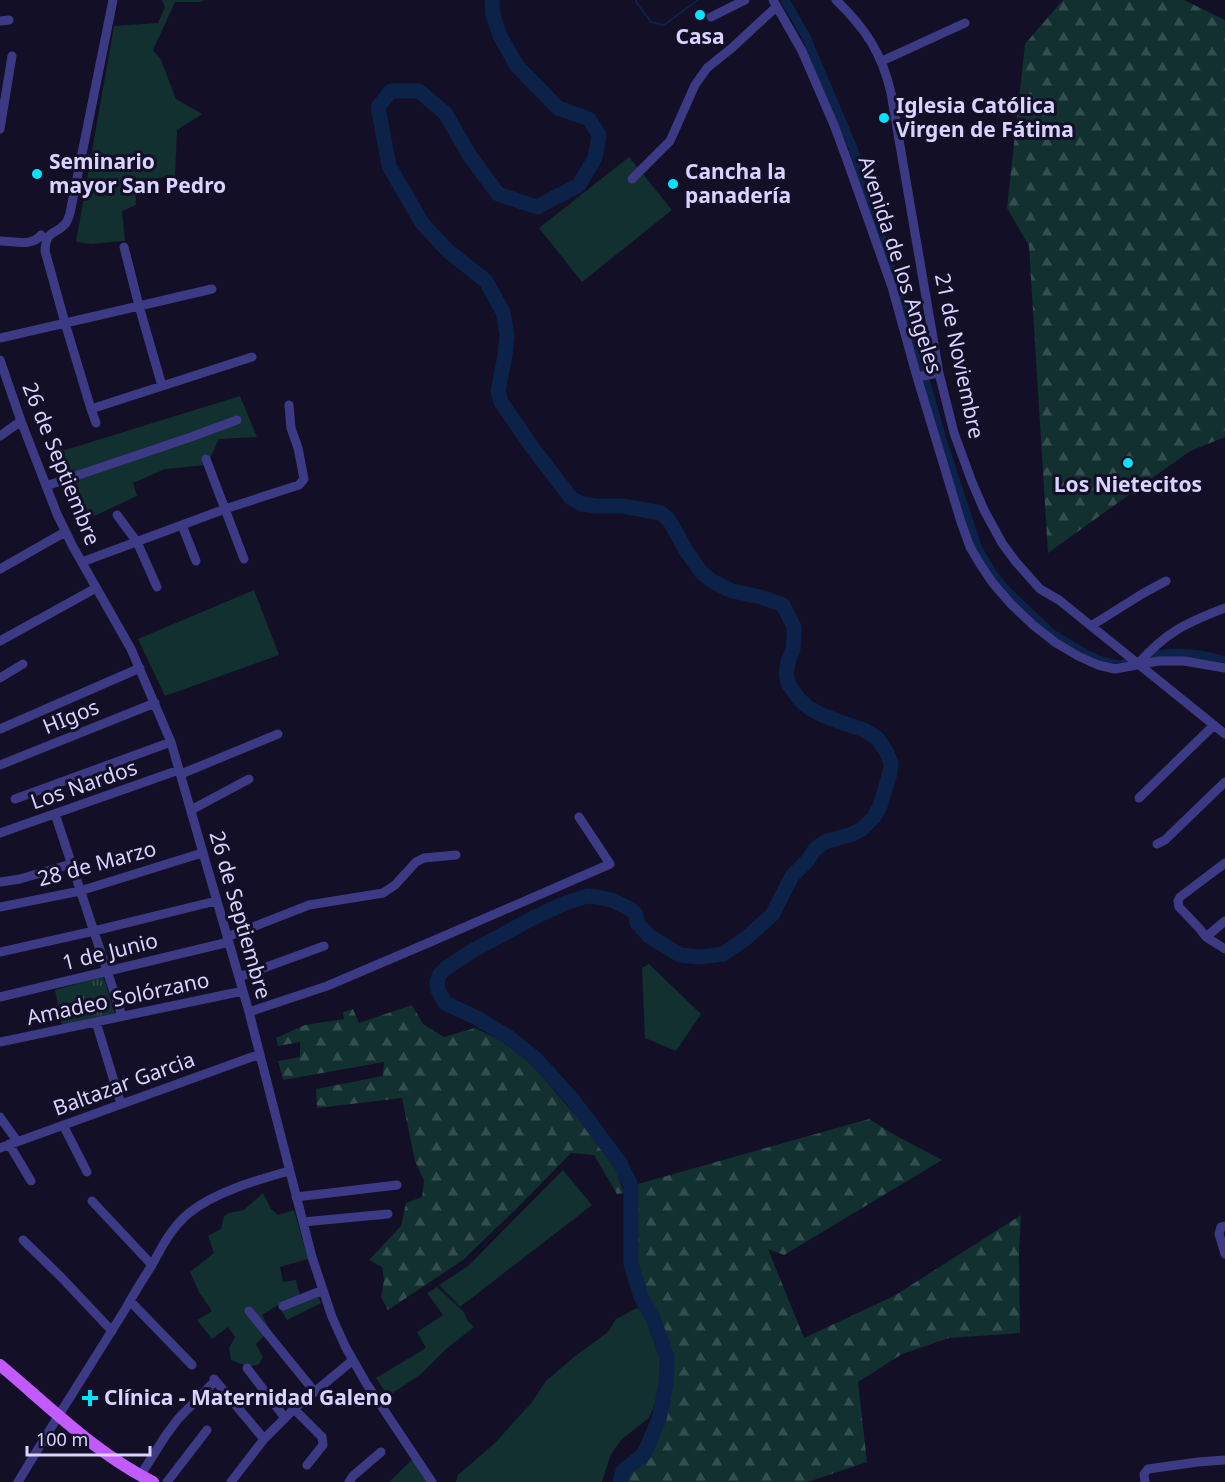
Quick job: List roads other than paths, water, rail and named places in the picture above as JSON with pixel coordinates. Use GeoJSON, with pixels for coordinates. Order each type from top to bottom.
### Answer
{"type":"FeatureCollection","features":[{"type":"Feature","properties":{"kind":"main road"},"geometry":{"type":"LineString","coordinates":[[0,1365],[102,1450],[140,1476],[153,1482]]}},
{"type":"Feature","properties":{"kind":"street"},"geometry":{"type":"LineString","coordinates":[[96,423],[65,323],[45,244],[48,236],[66,224],[70,213],[113,0]]}},
{"type":"Feature","properties":{"kind":"street"},"geometry":{"type":"LineString","coordinates":[[711,17],[746,0]]}},
{"type":"Feature","properties":{"kind":"street","name":"21 de Noviembre"},"geometry":{"type":"LineString","coordinates":[[836,0],[863,28],[882,61],[891,93],[927,375],[949,417],[961,454],[984,510],[1002,543],[1041,589],[1059,600],[1225,734]]}},
{"type":"Feature","properties":{"kind":"street"},"geometry":{"type":"LineString","coordinates":[[632,178],[670,141],[695,85],[707,68],[733,47],[775,3]]}},
{"type":"Feature","properties":{"kind":"street","name":"Avenida de los Angeles"},"geometry":{"type":"LineString","coordinates":[[775,3],[802,51],[837,134],[892,287],[927,375],[961,522],[970,547],[992,582],[1033,625],[1056,643],[1098,665],[1115,669],[1159,661],[1184,661],[1225,668]]}},
{"type":"Feature","properties":{"kind":"street"},"geometry":{"type":"LineString","coordinates":[[882,61],[965,23]]}},
{"type":"Feature","properties":{"kind":"street"},"geometry":{"type":"LineString","coordinates":[[0,129],[12,56]]}},
{"type":"Feature","properties":{"kind":"street"},"geometry":{"type":"LineString","coordinates":[[0,241],[29,243],[42,235]]}},
{"type":"Feature","properties":{"kind":"street"},"geometry":{"type":"LineString","coordinates":[[124,247],[162,386]]}},
{"type":"Feature","properties":{"kind":"street"},"geometry":{"type":"LineString","coordinates":[[0,338],[212,289]]}},
{"type":"Feature","properties":{"kind":"street"},"geometry":{"type":"LineString","coordinates":[[91,409],[252,357]]}},
{"type":"Feature","properties":{"kind":"street","name":"26 de Septiembre"},"geometry":{"type":"LineString","coordinates":[[0,360],[21,421],[65,532],[121,630],[140,668],[171,742],[249,1012],[303,1222],[333,1317],[366,1383],[432,1482]]}},
{"type":"Feature","properties":{"kind":"street"},"geometry":{"type":"LineString","coordinates":[[82,562],[225,509],[299,485],[304,479],[298,448],[291,428],[289,405]]}},
{"type":"Feature","properties":{"kind":"street"},"geometry":{"type":"LineString","coordinates":[[46,486],[237,420]]}},
{"type":"Feature","properties":{"kind":"street"},"geometry":{"type":"LineString","coordinates":[[0,436],[21,421]]}},
{"type":"Feature","properties":{"kind":"street"},"geometry":{"type":"LineString","coordinates":[[206,459],[244,559]]}},
{"type":"Feature","properties":{"kind":"street"},"geometry":{"type":"LineString","coordinates":[[117,515],[137,542],[157,587]]}},
{"type":"Feature","properties":{"kind":"street"},"geometry":{"type":"LineString","coordinates":[[182,525],[196,561]]}},
{"type":"Feature","properties":{"kind":"street"},"geometry":{"type":"LineString","coordinates":[[0,569],[65,532]]}},
{"type":"Feature","properties":{"kind":"street"},"geometry":{"type":"LineString","coordinates":[[1091,626],[1166,581]]}},
{"type":"Feature","properties":{"kind":"street"},"geometry":{"type":"LineString","coordinates":[[0,641],[96,588]]}},
{"type":"Feature","properties":{"kind":"street"},"geometry":{"type":"LineString","coordinates":[[1138,664],[1158,642],[1168,635],[1191,622],[1225,608]]}},
{"type":"Feature","properties":{"kind":"street"},"geometry":{"type":"LineString","coordinates":[[0,678],[23,664]]}},
{"type":"Feature","properties":{"kind":"street"},"geometry":{"type":"LineString","coordinates":[[0,729],[140,668]]}},
{"type":"Feature","properties":{"kind":"street","name":"HIgos"},"geometry":{"type":"LineString","coordinates":[[0,765],[155,703]]}},
{"type":"Feature","properties":{"kind":"street"},"geometry":{"type":"LineString","coordinates":[[1139,798],[1214,725]]}},
{"type":"Feature","properties":{"kind":"street","name":"Los Nardos"},"geometry":{"type":"LineString","coordinates":[[0,833],[180,772],[278,734]]}},
{"type":"Feature","properties":{"kind":"street"},"geometry":{"type":"LineString","coordinates":[[15,799],[171,742]]}},
{"type":"Feature","properties":{"kind":"street"},"geometry":{"type":"LineString","coordinates":[[190,810],[249,779]]}},
{"type":"Feature","properties":{"kind":"street"},"geometry":{"type":"LineString","coordinates":[[1157,844],[1165,840],[1225,782]]}},
{"type":"Feature","properties":{"kind":"street"},"geometry":{"type":"LineString","coordinates":[[55,814],[122,1016]]}},
{"type":"Feature","properties":{"kind":"street"},"geometry":{"type":"LineString","coordinates":[[249,1012],[327,986],[610,864],[579,817]]}},
{"type":"Feature","properties":{"kind":"street","name":"28 de Marzo"},"geometry":{"type":"LineString","coordinates":[[0,908],[81,891],[202,853]]}},
{"type":"Feature","properties":{"kind":"street","name":"1 de Junio"},"geometry":{"type":"LineString","coordinates":[[0,997],[108,972],[228,940],[309,905],[383,893],[424,858],[456,855]]}},
{"type":"Feature","properties":{"kind":"street"},"geometry":{"type":"LineString","coordinates":[[1225,863],[1180,897],[1178,902],[1179,907],[1206,937],[1225,949]]}},
{"type":"Feature","properties":{"kind":"street"},"geometry":{"type":"LineString","coordinates":[[0,882],[20,879],[71,864]]}},
{"type":"Feature","properties":{"kind":"street"},"geometry":{"type":"LineString","coordinates":[[0,952],[94,932],[216,901]]}},
{"type":"Feature","properties":{"kind":"street"},"geometry":{"type":"LineString","coordinates":[[1206,937],[1225,921]]}},
{"type":"Feature","properties":{"kind":"street"},"geometry":{"type":"LineString","coordinates":[[239,977],[324,946]]}},
{"type":"Feature","properties":{"kind":"street","name":"Amadeo Solórzano"},"geometry":{"type":"LineString","coordinates":[[0,1042],[243,991]]}},
{"type":"Feature","properties":{"kind":"street"},"geometry":{"type":"LineString","coordinates":[[96,1022],[121,1104]]}},
{"type":"Feature","properties":{"kind":"street","name":"Baltazar Garcia"},"geometry":{"type":"LineString","coordinates":[[8,1144],[260,1054]]}},
{"type":"Feature","properties":{"kind":"street"},"geometry":{"type":"LineString","coordinates":[[0,1117],[8,1144],[31,1181]]}},
{"type":"Feature","properties":{"kind":"street"},"geometry":{"type":"LineString","coordinates":[[63,1125],[87,1172]]}},
{"type":"Feature","properties":{"kind":"street"},"geometry":{"type":"LineString","coordinates":[[18,1482],[175,1227],[190,1212],[213,1199],[289,1171]]}},
{"type":"Feature","properties":{"kind":"street"},"geometry":{"type":"LineString","coordinates":[[296,1197],[397,1185]]}},
{"type":"Feature","properties":{"kind":"street"},"geometry":{"type":"LineString","coordinates":[[92,1200],[152,1265]]}},
{"type":"Feature","properties":{"kind":"street"},"geometry":{"type":"LineString","coordinates":[[303,1222],[388,1214]]}},
{"type":"Feature","properties":{"kind":"street"},"geometry":{"type":"LineString","coordinates":[[1225,1226],[1221,1227],[1219,1234],[1225,1254]]}},
{"type":"Feature","properties":{"kind":"street"},"geometry":{"type":"LineString","coordinates":[[23,1240],[112,1331]]}},
{"type":"Feature","properties":{"kind":"street"},"geometry":{"type":"LineString","coordinates":[[283,1305],[323,1290]]}},
{"type":"Feature","properties":{"kind":"street"},"geometry":{"type":"LineString","coordinates":[[130,1301],[192,1365]]}},
{"type":"Feature","properties":{"kind":"street"},"geometry":{"type":"LineString","coordinates":[[249,1311],[314,1391]]}},
{"type":"Feature","properties":{"kind":"street"},"geometry":{"type":"LineString","coordinates":[[231,1482],[264,1439],[294,1409],[353,1360]]}},
{"type":"Feature","properties":{"kind":"street"},"geometry":{"type":"LineString","coordinates":[[247,1368],[285,1418]]}},
{"type":"Feature","properties":{"kind":"street"},"geometry":{"type":"LineString","coordinates":[[140,1476],[178,1419],[213,1382],[264,1439]]}},
{"type":"Feature","properties":{"kind":"street"},"geometry":{"type":"LineString","coordinates":[[294,1409],[324,1441],[307,1465]]}},
{"type":"Feature","properties":{"kind":"street"},"geometry":{"type":"LineString","coordinates":[[167,1482],[207,1430]]}},
{"type":"Feature","properties":{"kind":"street"},"geometry":{"type":"LineString","coordinates":[[349,1482],[381,1452]]}},
{"type":"Feature","properties":{"kind":"street"},"geometry":{"type":"LineString","coordinates":[[1144,1482],[1144,1474],[1148,1469],[1225,1460]]}},
{"type":"Feature","properties":{"kind":"waterway"},"geometry":{"type":"LineString","coordinates":[[492,0],[493,15],[500,36],[517,66],[558,108],[589,119],[599,135],[595,158],[579,185],[537,207],[498,194],[470,156],[445,113],[419,91],[391,91],[378,107],[389,166],[422,223],[448,251],[486,281],[503,312],[507,335],[498,391],[501,402],[571,498],[582,504],[623,506],[661,513],[669,520],[702,573],[712,581],[732,591],[761,597],[783,605],[794,627],[793,649],[786,675],[789,685],[809,708],[864,730],[877,738],[891,763],[880,806],[874,817],[862,829],[825,842],[815,849],[808,860],[792,876],[772,915],[745,939],[723,954],[700,957],[680,955],[649,936],[637,923],[636,915],[632,910],[612,900],[587,896],[533,918],[472,951],[440,974],[437,982],[438,990],[445,1003],[507,1036],[536,1059],[573,1100],[620,1163],[631,1186],[631,1264],[641,1297],[653,1318],[667,1357],[666,1385],[659,1419],[644,1454],[623,1471],[620,1482]]}},
{"type":"Feature","properties":{"kind":"waterway"},"geometry":{"type":"LineString","coordinates":[[636,0],[651,22],[664,25],[698,0]]}},
{"type":"Feature","properties":{"kind":"waterway"},"geometry":{"type":"LineString","coordinates":[[785,0],[806,37],[853,148],[912,334],[944,446],[978,549],[995,577],[1007,591],[1051,633],[1101,661],[1120,665],[1129,662]]}},
{"type":"Feature","properties":{"kind":"waterway"},"geometry":{"type":"LineString","coordinates":[[1142,659],[1163,654],[1184,654],[1225,661]]}},
{"type":"Feature","properties":{"kind":"place","name":"Casa"},"geometry":{"type":"Point","coordinates":[700,15]}},
{"type":"Feature","properties":{"kind":"place","name":"Iglesia Católica Virgen de Fátima"},"geometry":{"type":"Point","coordinates":[884,118]}},
{"type":"Feature","properties":{"kind":"place","name":"Seminario mayor San Pedro"},"geometry":{"type":"Point","coordinates":[37,174]}},
{"type":"Feature","properties":{"kind":"place","name":"Cancha la panadería"},"geometry":{"type":"Point","coordinates":[673,184]}},
{"type":"Feature","properties":{"kind":"place","name":"Los Nietecitos"},"geometry":{"type":"Point","coordinates":[1128,463]}},
{"type":"Feature","properties":{"kind":"place","name":"Clínica - Maternidad Galeno"},"geometry":{"type":"Point","coordinates":[90,1398]}}]}
